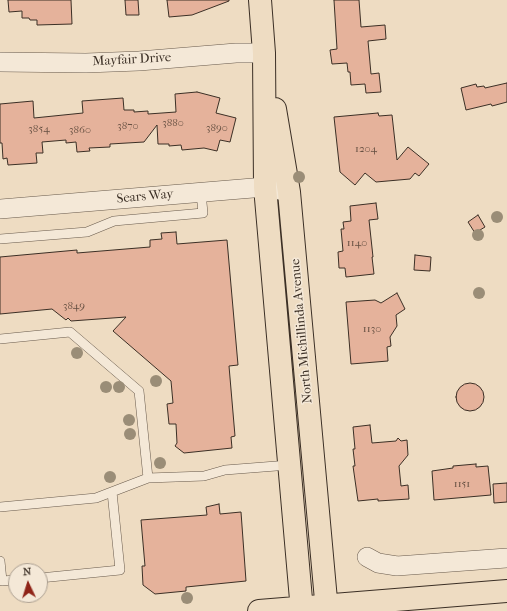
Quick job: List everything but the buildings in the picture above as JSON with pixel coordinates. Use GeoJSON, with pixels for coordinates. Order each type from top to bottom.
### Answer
{"type":"FeatureCollection","features":[{"type":"Feature","properties":{"kind":"main road","name":"North Michillinda Avenue"},"geometry":{"type":"LineString","coordinates":[[260,0],[264,53],[265,188],[301,609]]}},
{"type":"Feature","properties":{"kind":"main road","name":"North Michillinda Avenue"},"geometry":{"type":"LineString","coordinates":[[264,53],[279,129],[289,192],[327,608]]}},
{"type":"Feature","properties":{"kind":"main road"},"geometry":{"type":"LineString","coordinates":[[260,611],[327,608],[507,591]]}},
{"type":"Feature","properties":{"kind":"street","name":"Mayfair Drive"},"geometry":{"type":"LineString","coordinates":[[0,62],[86,63],[236,53],[264,53]]}},
{"type":"Feature","properties":{"kind":"street","name":"Sears Way"},"geometry":{"type":"LineString","coordinates":[[0,209],[265,188],[289,192]]}},
{"type":"Feature","properties":{"kind":"street"},"geometry":{"type":"LineString","coordinates":[[367,557],[378,563],[397,566],[507,558]]}},
{"type":"Feature","properties":{"kind":"lane"},"geometry":{"type":"LineString","coordinates":[[0,239],[87,232],[114,221],[203,213],[201,193]]}},
{"type":"Feature","properties":{"kind":"lane"},"geometry":{"type":"LineString","coordinates":[[0,339],[70,332],[139,391],[148,478]]}},
{"type":"Feature","properties":{"kind":"lane"},"geometry":{"type":"LineString","coordinates":[[0,507],[96,498],[148,478],[204,476],[225,470],[289,465]]}},
{"type":"Feature","properties":{"kind":"lane"},"geometry":{"type":"LineString","coordinates":[[48,577],[120,570],[112,492]]}},
{"type":"Feature","properties":{"kind":"lane"},"geometry":{"type":"LineString","coordinates":[[0,561],[2,581],[8,581]]}}]}
